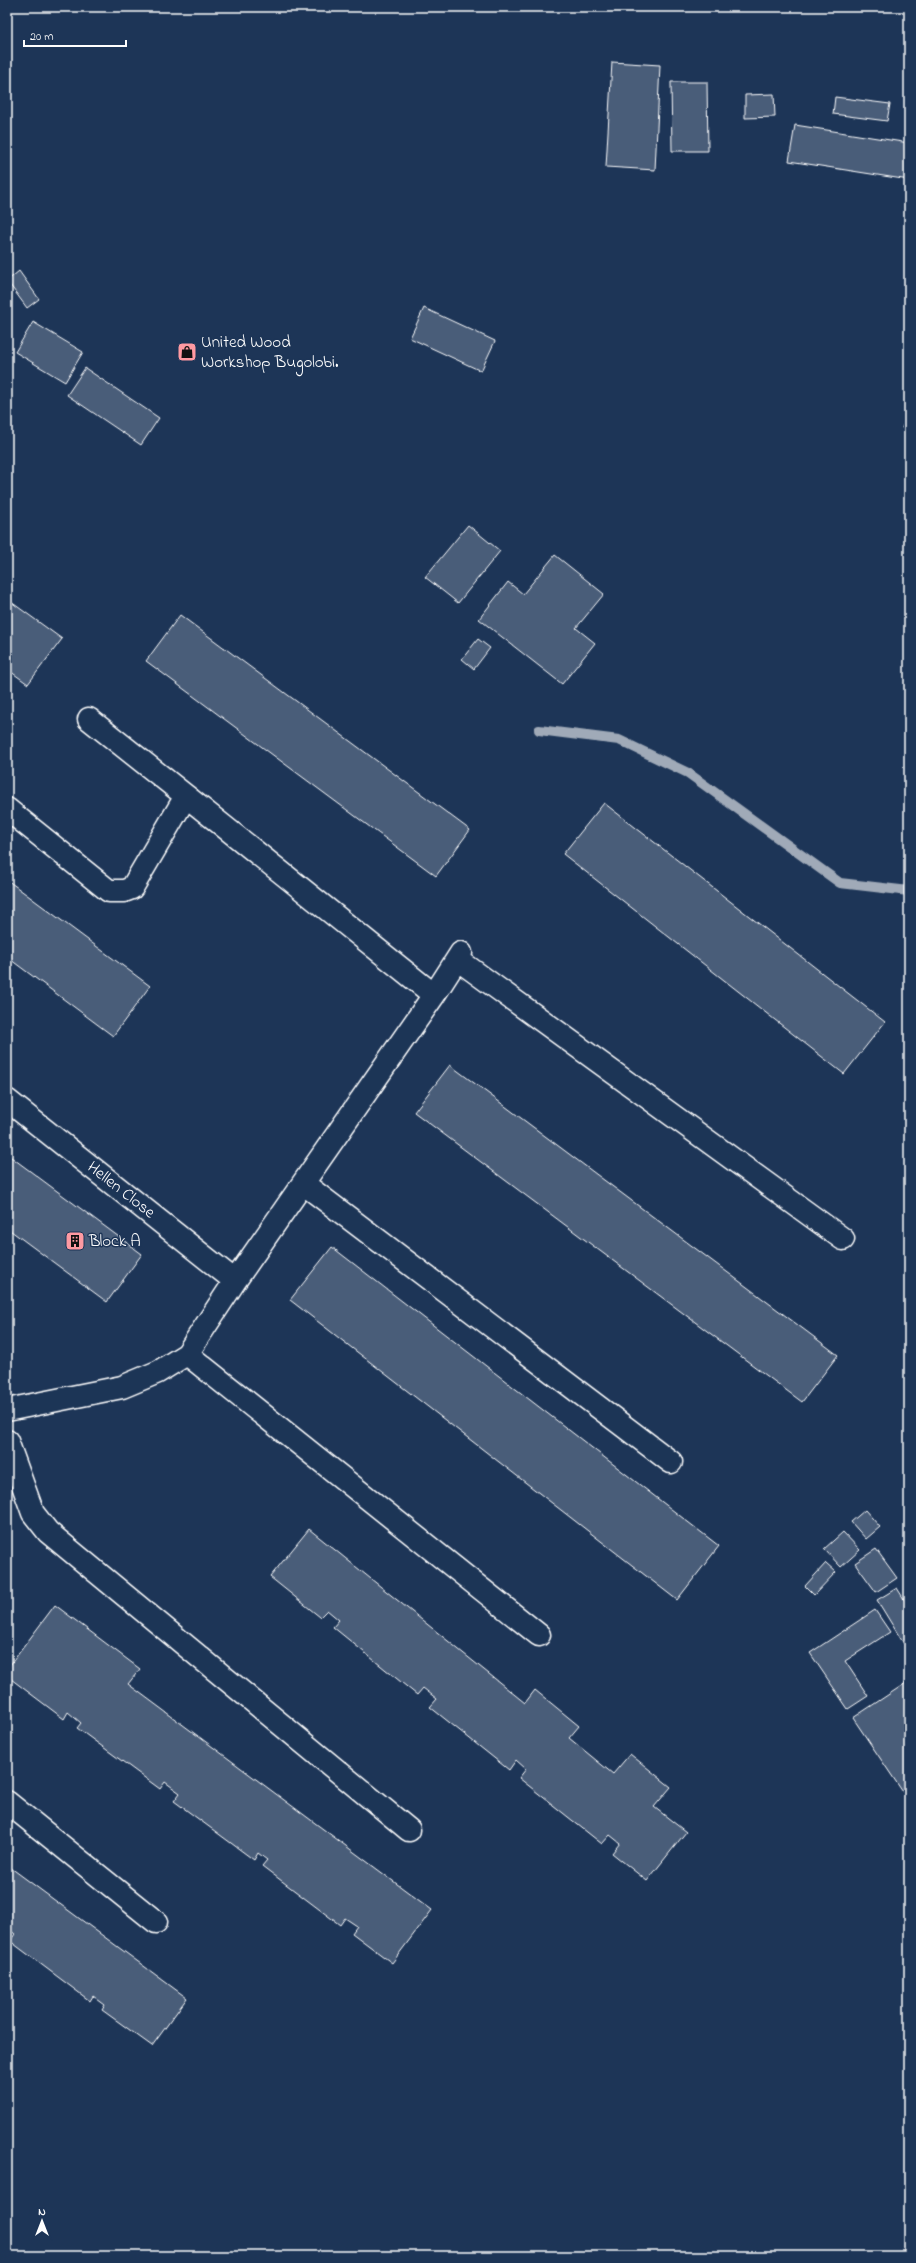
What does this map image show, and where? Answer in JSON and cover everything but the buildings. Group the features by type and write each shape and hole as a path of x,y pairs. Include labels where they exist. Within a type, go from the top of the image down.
{"street":[{"path":"89,719 434,995"},
{"path":"7,809 109,891 124,891 132,888 186,796"},
{"path":"7,1410 122,1387 158,1372 188,1354 235,1280 304,1184 434,995 459,956 844,1239"},
{"name":"Hellen Close","path":"7,1100 235,1280"},
{"path":"304,1184 671,1462"},
{"path":"188,1354 539,1635"},
{"path":"7,1441 33,1513 48,1532 409,1830"},
{"path":"7,1802 156,1922"}],"waterway":[{"path":"539,730 619,740 688,773 840,883 909,891"}],"place":[{"name":"United Wood Workshop Bugolobi.","path":"187,352"},
{"name":"Block A","path":"75,1241"}]}
